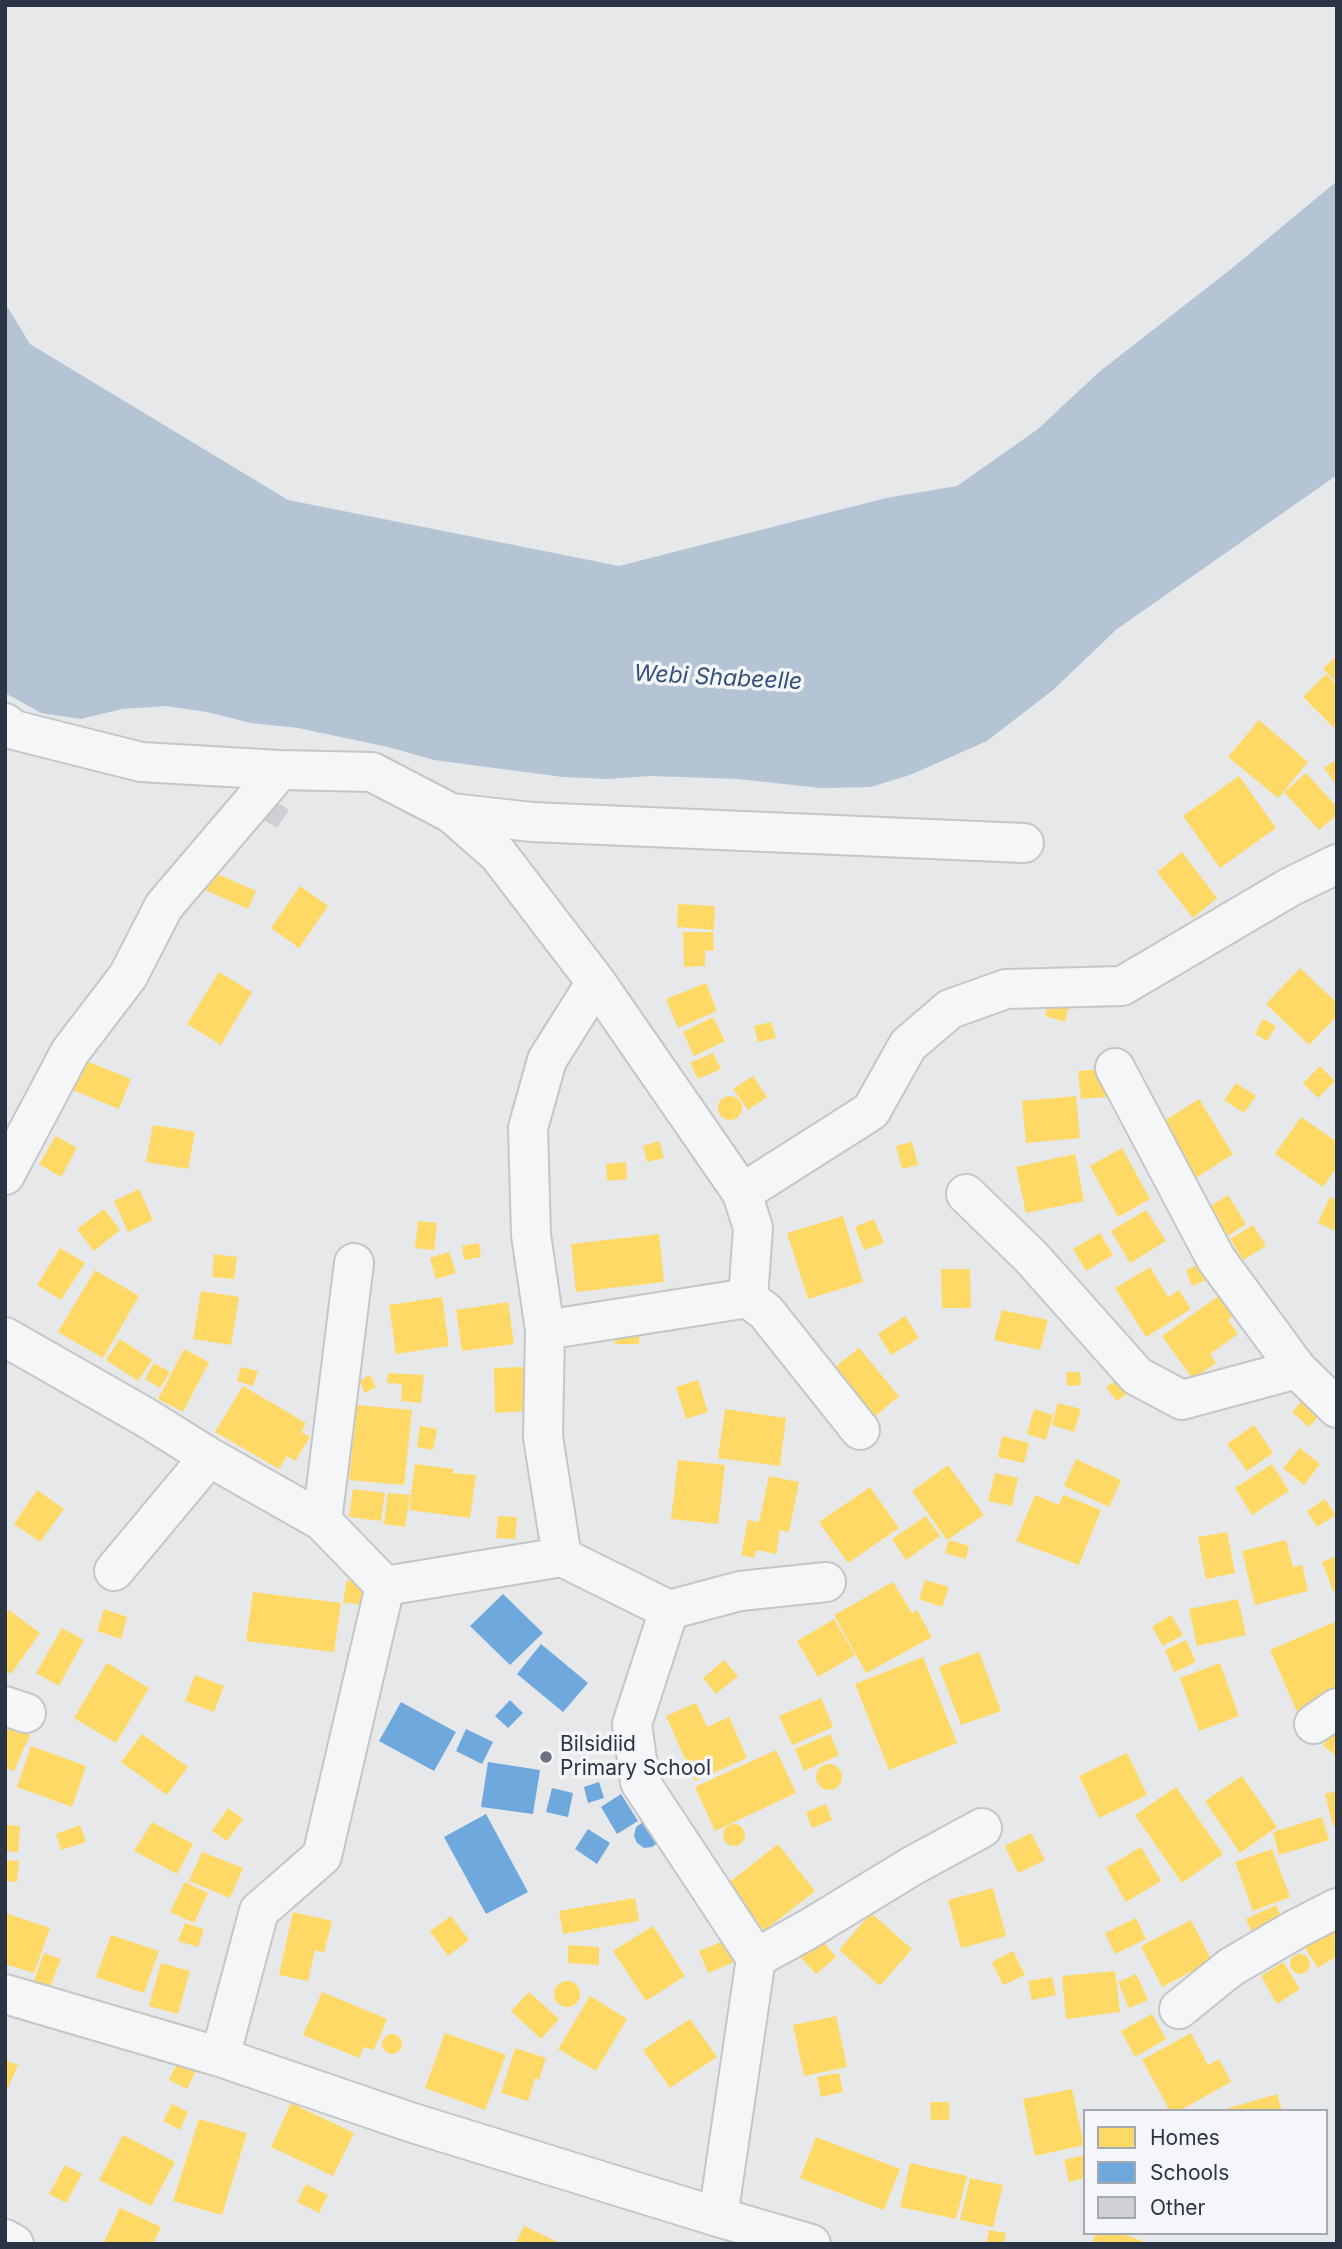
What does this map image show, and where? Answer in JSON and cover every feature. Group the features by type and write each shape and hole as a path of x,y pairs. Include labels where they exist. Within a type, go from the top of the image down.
{"street":[{"path":"5,723 14,730 141,762 372,772 451,813 498,854 596,982 742,1193 752,1228 748,1298"},
{"path":"5,1175 71,1052 128,976 164,905 280,770"},
{"path":"451,813 532,822 1024,843"},
{"path":"742,1193 871,1111 908,1045 950,1009 1006,989 1122,986 1290,887 1337,864"},
{"path":"562,1557 543,1437 545,1330 531,1235 528,1128 547,1060 596,982"},
{"path":"1115,1068 1216,1259 1297,1369 1337,1408"},
{"path":"966,1194 1031,1257 1137,1376 1182,1399 1297,1369"},
{"path":"321,1521 354,1263"},
{"path":"545,1330 748,1298 766,1312 860,1430"},
{"path":"5,1337 321,1521 385,1586"},
{"path":"114,1571 209,1457"},
{"path":"385,1586 562,1557 669,1610 740,1591 826,1581"},
{"path":"220,2057 259,1911 323,1856 385,1586"},
{"path":"669,1610 632,1724 640,1782 756,1958 718,2217"},
{"path":"756,1958 982,1828"},
{"path":"1179,2009 1231,1967 1337,1908"},
{"path":"5,1994 220,2057 413,2123 811,2244"},
{"path":"5,2239 14,2244"}],"water":[{"name":"Webi Shabeelle","path":"1337,181 1337,475 1117,629 1053,690 987,741 910,775 871,787 821,788 738,779 563,777 434,760 388,747 298,728 251,723 207,712 165,706 122,709 81,719 41,713 5,693 5,303 30,344 288,500 619,566 886,498 957,486 1038,429 1099,372 1231,269"}],"building: Homes":[{"path":"1337,655 1337,682 1323,669"},
{"path":"1326,674 1337,685 1337,725 1334,728 1303,697"},
{"path":"1259,720 1308,762 1278,798 1228,757"},
{"path":"1337,759 1337,786 1324,768"},
{"path":"1306,773 1337,807 1337,815 1319,830 1284,792"},
{"path":"1239,776 1276,828 1220,868 1183,816"},
{"path":"1182,852 1217,898 1193,918 1157,872"},
{"path":"213,872 256,891 248,909 205,890"},
{"path":"300,886 328,906 299,948 271,928"},
{"path":"678,904 715,906 714,930 677,927"},
{"path":"683,932 713,932 714,950 705,951 705,966 684,967"},
{"path":"1300,968 1337,1003 1337,1016 1309,1045 1266,1004"},
{"path":"219,972 252,992 221,1045 187,1024"},
{"path":"706,983 717,1011 678,1028 666,999"},
{"path":"1050,997 1070,1001 1065,1022 1045,1016"},
{"path":"713,1017 725,1041 694,1056 683,1032"},
{"path":"1263,1019 1276,1026 1267,1041 1255,1034"},
{"path":"771,1022 776,1038 758,1042 754,1026"},
{"path":"713,1053 721,1069 698,1079 690,1063"},
{"path":"86,1061 131,1079 119,1109 73,1090"},
{"path":"1320,1066 1335,1081 1318,1098 1303,1083"},
{"path":"1105,1069 1107,1097 1081,1099 1078,1071"},
{"path":"753,1076 767,1097 748,1110 733,1089"},
{"path":"1236,1083 1256,1096 1244,1113 1224,1100"},
{"path":"730,1096 739,1099 742,1108 739,1117 730,1120 721,1117 718,1108 721,1099"},
{"path":"1076,1096 1080,1138 1026,1143 1022,1101"},
{"path":"1199,1099 1233,1154 1196,1178 1161,1123"},
{"path":"1301,1117 1337,1142 1337,1167 1323,1187 1275,1154"},
{"path":"153,1125 195,1132 188,1169 146,1162"},
{"path":"56,1136 77,1148 61,1177 39,1164"},
{"path":"659,1141 664,1158 647,1162 643,1146"},
{"path":"912,1142 918,1165 902,1169 896,1146"},
{"path":"1122,1148 1150,1199 1118,1217 1090,1166"},
{"path":"1075,1154 1084,1201 1026,1213 1016,1167"},
{"path":"626,1162 627,1179 607,1181 606,1164"},
{"path":"139,1189 153,1220 128,1232 114,1201"},
{"path":"1228,1195 1246,1224 1228,1236 1209,1207"},
{"path":"1330,1197 1337,1200 1336,1231 1318,1223"},
{"path":"104,1209 120,1230 94,1251 77,1229"},
{"path":"1146,1210 1166,1241 1130,1263 1111,1231"},
{"path":"843,1216 863,1282 808,1299 787,1233"},
{"path":"874,1219 884,1243 864,1250 855,1227"},
{"path":"418,1221 437,1223 434,1250 415,1248"},
{"path":"1253,1225 1266,1246 1243,1260 1230,1239"},
{"path":"1100,1233 1113,1255 1086,1271 1073,1249"},
{"path":"659,1234 664,1282 576,1292 571,1244"},
{"path":"479,1243 481,1257 464,1260 462,1246"},
{"path":"60,1248 85,1263 61,1300 37,1285"},
{"path":"449,1252 456,1273 436,1279 430,1258"},
{"path":"214,1254 237,1257 234,1279 212,1277"},
{"path":"1205,1261 1212,1278 1192,1286 1186,1270"},
{"path":"1150,1267 1168,1297 1179,1290 1191,1309 1146,1337 1115,1288"},
{"path":"941,1269 970,1269 971,1308 942,1308"},
{"path":"95,1270 139,1296 103,1358 58,1332"},
{"path":"201,1291 239,1297 231,1345 193,1339"},
{"path":"1220,1295 1234,1315 1228,1320 1238,1334 1210,1354 1216,1363 1193,1379 1162,1336"},
{"path":"442,1297 449,1346 396,1354 389,1305"},
{"path":"508,1302 514,1344 462,1351 456,1310"},
{"path":"1002,1310 1048,1320 1040,1350 994,1340"},
{"path":"905,1316 919,1338 891,1355 878,1334"},
{"path":"615,1319 640,1320 639,1344 615,1344"},
{"path":"120,1339 152,1360 138,1381 106,1360"},
{"path":"859,1348 899,1396 871,1420 830,1371"},
{"path":"184,1349 209,1362 183,1412 158,1399"},
{"path":"154,1363 170,1372 160,1388 145,1379"},
{"path":"241,1367 258,1371 253,1386 237,1381"},
{"path":"524,1367 526,1411 495,1413 494,1368"},
{"path":"1066,1372 1080,1372 1081,1385 1067,1386"},
{"path":"388,1373 424,1375 421,1403 401,1401 402,1384 387,1383"},
{"path":"370,1375 376,1387 365,1393 359,1381"},
{"path":"1119,1378 1129,1392 1117,1401 1106,1388"},
{"path":"698,1380 708,1412 686,1419 676,1387"},
{"path":"243,1386 306,1423 301,1432 310,1437 295,1461 287,1456 279,1469 215,1432"},
{"path":"1306,1396 1323,1411 1309,1427 1292,1412"},
{"path":"1058,1403 1081,1409 1074,1432 1052,1425"},
{"path":"357,1405 412,1410 404,1485 349,1480"},
{"path":"725,1409 786,1418 780,1466 718,1458"},
{"path":"1034,1409 1053,1415 1046,1440 1027,1434"},
{"path":"1254,1425 1273,1453 1247,1471 1227,1444"},
{"path":"420,1426 437,1429 433,1450 417,1447"},
{"path":"1002,1436 1029,1443 1024,1463 998,1457"},
{"path":"1300,1448 1320,1464 1304,1485 1283,1468"},
{"path":"1076,1459 1121,1480 1109,1507 1064,1486"},
{"path":"678,1460 725,1465 718,1524 671,1519"},
{"path":"415,1464 454,1469 453,1473 476,1475 470,1518 409,1510"},
{"path":"1272,1464 1289,1491 1252,1515 1235,1488"},
{"path":"948,1465 984,1515 947,1540 912,1491"},
{"path":"995,1473 1018,1478 1012,1506 988,1501"},
{"path":"769,1476 799,1482 789,1532 780,1530 776,1554 756,1550 754,1558 741,1555 748,1520 759,1522"},
{"path":"870,1487 899,1528 848,1563 819,1522"},
{"path":"353,1489 385,1493 381,1521 349,1517"},
{"path":"37,1490 64,1509 40,1542 14,1524"},
{"path":"388,1493 410,1495 405,1527 384,1524"},
{"path":"1035,1495 1059,1505 1063,1495 1101,1510 1079,1565 1016,1541"},
{"path":"1325,1499 1336,1515 1317,1527 1307,1511"},
{"path":"498,1516 517,1517 515,1539 496,1538"},
{"path":"926,1516 940,1536 906,1560 892,1539"},
{"path":"1227,1532 1235,1573 1206,1579 1198,1537"},
{"path":"949,1540 969,1546 966,1559 945,1553"},
{"path":"1286,1540 1293,1567 1302,1565 1308,1591 1255,1605 1242,1551"},
{"path":"1337,1556 1337,1590 1333,1591 1322,1562"},
{"path":"347,1580 375,1585 371,1607 343,1602"},
{"path":"925,1580 949,1587 942,1607 919,1599"},
{"path":"893,1582 912,1613 917,1610 932,1637 866,1673 834,1615"},
{"path":"253,1592 341,1603 334,1652 246,1641"},
{"path":"1238,1599 1246,1635 1197,1646 1189,1609"},
{"path":"104,1609 127,1617 121,1639 97,1631"},
{"path":"9,1610 40,1633 11,1674 5,1670 5,1616"},
{"path":"1171,1615 1183,1635 1163,1646 1152,1627"},
{"path":"834,1619 855,1655 818,1677 797,1641"},
{"path":"1337,1621 1337,1694 1297,1712 1270,1650"},
{"path":"62,1628 84,1640 59,1686 36,1673"},
{"path":"1186,1640 1196,1662 1174,1672 1165,1650"},
{"path":"979,1652 1001,1711 961,1725 939,1667"},
{"path":"923,1657 957,1743 889,1770 855,1684"},
{"path":"724,1660 738,1676 716,1694 703,1678"},
{"path":"107,1663 149,1688 116,1743 74,1718"},
{"path":"1220,1663 1239,1716 1199,1731 1180,1678"},
{"path":"195,1675 224,1686 214,1712 185,1701"},
{"path":"821,1698 833,1727 792,1745 779,1716"},
{"path":"696,1703 707,1727 729,1717 747,1758 695,1781 666,1716"},
{"path":"5,1724 30,1735 14,1771 5,1768"},
{"path":"1335,1731 1337,1733 1337,1757 1323,1745"},
{"path":"142,1734 188,1767 167,1795 121,1762"},
{"path":"830,1734 839,1755 804,1771 795,1749"},
{"path":"31,1746 86,1766 72,1807 17,1787"},
{"path":"776,1750 796,1793 715,1831 695,1787"},
{"path":"1127,1753 1147,1795 1099,1818 1079,1776"},
{"path":"829,1764 838,1768 842,1777 838,1786 829,1790 820,1786 816,1777 820,1768"},
{"path":"1242,1776 1277,1827 1240,1853 1205,1801"},
{"path":"1176,1787 1223,1854 1182,1883 1135,1815"},
{"path":"1337,1791 1337,1825 1333,1826 1325,1794"},
{"path":"826,1804 832,1820 812,1828 806,1812"},
{"path":"228,1808 243,1819 227,1841 212,1831"},
{"path":"1322,1817 1329,1840 1279,1855 1273,1832"},
{"path":"152,1822 193,1844 177,1874 134,1851"},
{"path":"734,1824 744,1831 745,1835 738,1845 734,1846 724,1839 723,1835 730,1825"},
{"path":"5,1825 20,1826 18,1852 5,1851"},
{"path":"80,1825 86,1842 61,1850 56,1834"},
{"path":"1031,1833 1045,1860 1018,1873 1005,1846"},
{"path":"778,1844 815,1891 764,1931 727,1884"},
{"path":"1141,1847 1161,1881 1126,1902 1106,1868"},
{"path":"1272,1849 1290,1897 1253,1911 1235,1862"},
{"path":"202,1852 243,1868 230,1898 189,1881"},
{"path":"5,1860 19,1861 17,1882 5,1881"},
{"path":"185,1882 208,1893 194,1923 170,1912"},
{"path":"993,1888 1006,1936 961,1948 948,1900"},
{"path":"635,1898 639,1921 563,1934 559,1911"},
{"path":"1276,1905 1286,1929 1256,1942 1246,1919"},
{"path":"293,1912 332,1921 324,1953 315,1950 308,1981 279,1975"},
{"path":"5,1913 50,1928 34,1973 5,1964"},
{"path":"871,1913 912,1949 880,1986 839,1950"},
{"path":"451,1916 469,1940 448,1956 430,1931"},
{"path":"1136,1918 1146,1939 1115,1954 1105,1933"},
{"path":"1191,1920 1212,1961 1162,1987 1141,1946"},
{"path":"185,1923 204,1929 198,1947 178,1941"},
{"path":"653,1926 685,1976 646,2001 613,1951"},
{"path":"1337,1930 1337,1956 1318,1968 1303,1945"},
{"path":"111,1935 159,1951 144,1993 96,1977"},
{"path":"733,1937 741,1959 708,1973 699,1951"},
{"path":"822,1940 836,1957 816,1974 801,1958"},
{"path":"568,1945 599,1947 599,1965 568,1963"},
{"path":"1013,1951 1025,1975 1003,1985 992,1962"},
{"path":"44,1953 61,1959 49,1989 33,1983"},
{"path":"1300,1954 1307,1957 1310,1964 1307,1971 1300,1974 1293,1971 1290,1964 1293,1957"},
{"path":"1283,1962 1300,1989 1277,2004 1261,1976"},
{"path":"161,1963 190,1971 178,2014 149,2006"},
{"path":"1115,1971 1120,2012 1066,2019 1062,1976"},
{"path":"1136,1974 1148,2000 1129,2008 1118,1982"},
{"path":"1052,1977 1056,1995 1032,2000 1028,1981"},
{"path":"567,1981 576,1985 580,1994 576,2003 567,2007 558,2003 554,1994 558,1985"},
{"path":"322,1992 387,2019 374,2050 364,2047 359,2058 303,2035"},
{"path":"529,1992 559,2019 541,2039 511,2011"},
{"path":"590,1996 627,2019 596,2071 558,2049"},
{"path":"1152,2014 1166,2039 1135,2057 1121,2031"},
{"path":"836,2016 847,2067 804,2076 793,2025"},
{"path":"690,2019 717,2057 670,2088 643,2050"},
{"path":"445,2033 506,2055 485,2110 425,2088"},
{"path":"1191,2033 1208,2065 1219,2059 1231,2082 1183,2109 1169,2109 1142,2060"},
{"path":"388,2034 396,2034 402,2044 396,2054 388,2054 382,2048 382,2040"},
{"path":"515,2048 546,2058 539,2080 535,2078 528,2101 501,2093"},
{"path":"5,2060 18,2065 5,2095"},
{"path":"178,2062 196,2070 187,2089 169,2080"},
{"path":"839,2073 843,2092 821,2097 817,2077"},
{"path":"1072,2089 1083,2145 1035,2156 1023,2099"},
{"path":"1277,2094 1281,2109 1225,2109"},
{"path":"930,2102 949,2102 949,2120 931,2120"},
{"path":"291,2103 354,2133 333,2176 271,2147"},
{"path":"172,2104 188,2112 180,2130 163,2121"},
{"path":"199,2119 247,2133 222,2215 173,2201"},
{"path":"123,2135 175,2162 151,2206 99,2180"},
{"path":"816,2137 900,2169 884,2210 800,2178"},
{"path":"1083,2155 1083,2178 1069,2182 1064,2160"},
{"path":"910,2163 967,2176 956,2219 900,2207"},
{"path":"65,2165 82,2174 66,2203 49,2194"},
{"path":"970,2178 1003,2185 993,2227 960,2220"},
{"path":"306,2184 328,2195 319,2213 297,2202"},
{"path":"120,2208 161,2227 153,2244 103,2244"},
{"path":"524,2226 562,2244 515,2244"},
{"path":"989,2230 1006,2233 1004,2244 986,2244"},
{"path":"1095,2235 1126,2235 1150,2244 1092,2244"}],"building: Schools":[{"path":"503,1594 543,1633 510,1665 470,1626"},
{"path":"541,1644 588,1683 563,1712 517,1674"},
{"path":"510,1700 523,1713 508,1728 495,1716"},
{"path":"401,1702 456,1732 434,1771 379,1741"},
{"path":"466,1729 493,1742 482,1764 456,1751"},
{"path":"488,1762 540,1770 533,1814 481,1807"},
{"path":"599,1782 604,1798 588,1803 584,1787"},
{"path":"552,1788 573,1793 568,1817 546,1812"},
{"path":"621,1794 638,1821 617,1834 601,1807"},
{"path":"486,1814 528,1892 486,1914 444,1837"},
{"path":"652,1821 659,1842 644,1848 637,1843 634,1836 636,1827 643,1822"},
{"path":"588,1829 610,1843 597,1864 575,1849"}],"building: Other":[{"path":"274,800 289,810 277,828 262,819"}],"place":[{"name":"Bilsidiid Primary School","path":"546,1757"}]}
